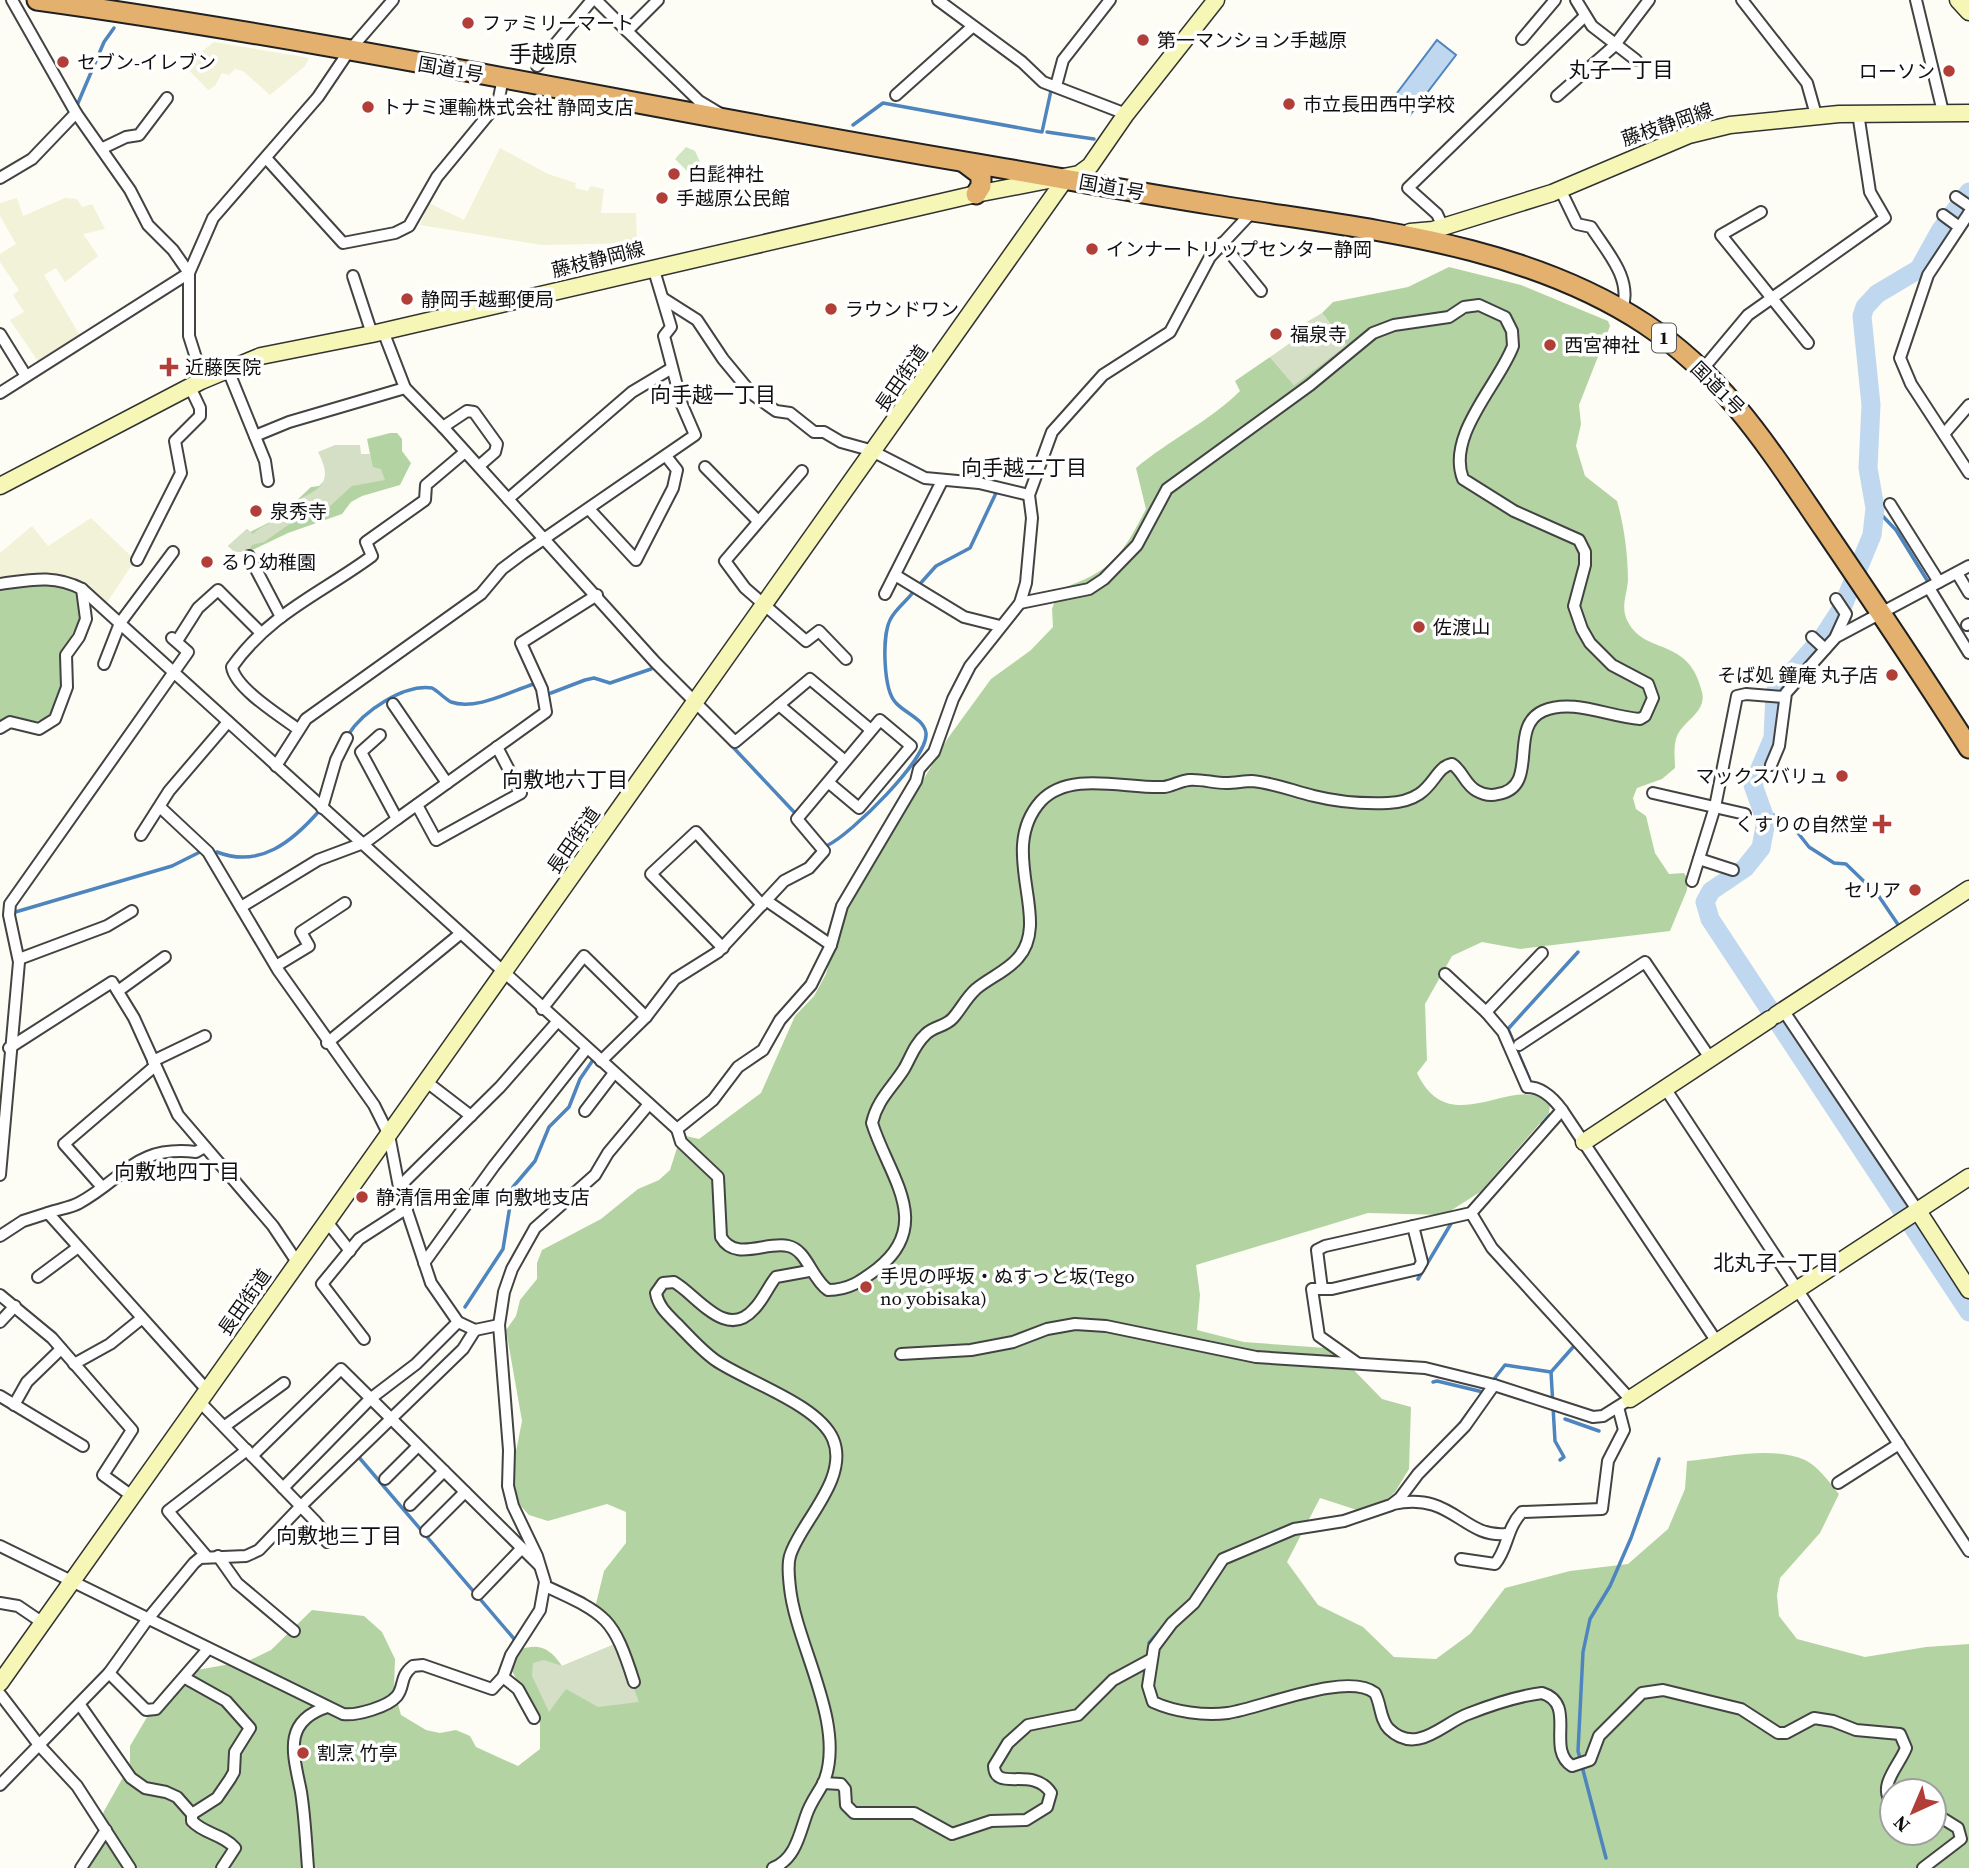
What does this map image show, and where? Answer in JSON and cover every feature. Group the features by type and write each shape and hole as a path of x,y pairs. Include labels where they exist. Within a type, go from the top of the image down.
{"highway":[{"name":"国道1号","path":"37,0 349,51 964,162 1390,234 1474,250 1554,278 1622,310 1648,326 1702,370 1744,414 1770,447 1966,738"},
{"path":"964,162 981,176 981,186 976,194"}],"main road":[{"path":"1958,0 1969,12"},
{"name":"長田街道","path":"0,1683 505,975 1066,178 1090,166 1126,114 1214,1"},
{"name":"藤枝静岡線","path":"1390,234 1443,227 1560,190 1689,135 1730,125 1816,115 1969,113"},
{"name":"藤枝静岡線","path":"0,486 197,383 261,356 378,332 976,194 1066,178"},
{"path":"1474,250 1461,242 1460,234 1471,219 1480,214"},
{"path":"1584,1142 1969,889"},
{"path":"1624,1403 1969,1177"},
{"path":"1911,1216 1969,1290"}],"street":[{"path":"12,0 76,113 103,148 130,190 148,225 173,250 189,273"},
{"path":"137,561 181,473 175,442 200,416 189,336 189,273 220,207 318,97 349,51 393,0"},
{"path":"537,66 594,0 699,101 727,118"},
{"path":"627,31 658,0"},
{"path":"938,0 1022,62 1043,82 1126,114"},
{"path":"1056,86 1063,60 1110,0"},
{"path":"1522,39 1555,0"},
{"path":"1576,0 1584,17 1615,46 1636,61"},
{"path":"1557,96 1615,46 1648,0"},
{"path":"1742,0 1807,83 1816,115"},
{"path":"1916,0 1943,112"},
{"path":"1443,227 1437,214 1408,188 1584,17"},
{"path":"896,95 972,27"},
{"path":"266,158 343,243 395,233 409,226 437,177 498,103 503,78"},
{"path":"103,148 126,136 139,135 167,98"},
{"path":"0,178 32,159 76,113"},
{"path":"1702,370 1748,315 1885,218 1870,192 1858,113"},
{"path":"1560,190 1577,224 1591,227 1623,279 1625,299 1622,310"},
{"path":"1956,197 1969,206"},
{"path":"828,782 859,808 911,764 934,752 960,683 1000,626 1020,603 1026,583 1031,518 1029,495 1052,432 1103,375 1170,332 1199,274 1222,243 1253,211"},
{"path":"1761,212 1721,236 1808,343"},
{"path":"1969,213 1928,275 1900,358 1911,384 1969,472"},
{"path":"1943,215 1958,226"},
{"path":"1222,243 1261,291"},
{"path":"276,766 306,719 481,594 502,569 695,435 682,405 664,336 671,327 653,267"},
{"path":"0,393 189,273"},
{"path":"353,276 405,388 597,595 655,662 698,702 735,742 810,679 871,730"},
{"path":"664,299 697,320 740,383 765,405 790,414 814,432 824,432 841,442 874,452 914,474 942,481 979,483 1029,495"},
{"path":"0,584 51,578 65,580 82,589 677,1129 681,1142 718,1177 721,1237 724,1244 734,1250 787,1246 802,1256 809,1271 828,1290 845,1288 867,1276 899,1247 905,1222 904,1201 876,1136 872,1123 874,1112 906,1066 910,1052 926,1034 951,1020 967,997 1016,961 1026,948 1030,916 1022,867 1024,840 1032,814 1054,791 1072,786 1128,783 1166,787 1189,780 1229,783 1250,781 1275,784 1330,800 1391,803 1418,797 1432,784 1442,768 1452,764 1475,790 1490,795 1501,794 1509,791 1519,779 1524,737 1532,718 1540,713 1565,707 1640,719 1645,716 1653,698 1648,684 1612,665 1590,643 1582,629 1574,606 1585,565 1585,552 1579,540 1514,511 1464,479 1461,463 1465,437 1513,346 1513,331 1505,317 1479,305 1464,307 1449,317 1394,326 1361,340 1310,386 1167,489 1137,545 1104,579 1089,589 1073,594 1020,603"},
{"path":"0,334 26,376"},
{"path":"508,499 632,392 672,368"},
{"path":"228,370 265,461 268,481"},
{"path":"255,436 289,422 405,388"},
{"path":"1944,434 1969,405"},
{"path":"443,427 467,411 474,412 497,444 495,452 479,466"},
{"path":"298,729 244,688 233,674 232,667 261,633 299,601 372,555 366,542 425,500 426,485 465,452"},
{"path":"589,509 636,560 673,488 677,470 666,456"},
{"path":"705,467 758,521"},
{"path":"802,471 725,561 745,588 806,641 819,631 846,659"},
{"path":"885,594 942,481"},
{"path":"1890,505 1969,653"},
{"path":"104,664 120,623 173,552"},
{"path":"249,556 281,617"},
{"path":"1836,637 1969,566"},
{"path":"1956,573 1969,593"},
{"path":"895,575 964,617 1000,626"},
{"path":"0,728 10,722 38,729 55,719 67,687 66,655 84,628 82,589"},
{"path":"0,1175 9,1048 19,958 5,924 10,904 188,652 175,640 198,608 218,590 261,633"},
{"path":"241,907 318,860 360,843 546,712 542,689 521,643 597,595"},
{"path":"1771,765 1779,747 1784,697 1836,637 1846,614 1836,599"},
{"path":"1812,637 1825,649"},
{"path":"1692,881 1715,807 1737,696 1784,697"},
{"path":"393,704 447,783"},
{"path":"779,705 845,761"},
{"path":"601,1061 646,1017 675,979 705,963 723,948 784,881 809,868 824,851 797,819 880,720 911,747 911,764 916,781 842,906 831,945 811,985 780,1020 762,1050 738,1067 713,1100 677,1129"},
{"path":"142,835 169,791 228,722"},
{"path":"322,808 337,760 355,744 380,735"},
{"path":"355,744 397,819"},
{"path":"417,805 436,840 522,793 497,747"},
{"path":"1653,793 1745,814"},
{"path":"161,808 208,852 275,966 327,1043 374,1105 389,1135 399,1186 431,1283 458,1322 475,1330 499,1325"},
{"path":"723,948 651,874 696,832 764,903 831,945"},
{"path":"1699,859 1733,870"},
{"path":"275,966 309,946 301,932 345,903"},
{"path":"19,958 107,926 132,911"},
{"path":"327,1043 460,934"},
{"path":"1486,1012 1542,953"},
{"path":"542,1009 584,956 646,1017"},
{"path":"118,991 165,957"},
{"path":"1519,1045 1645,962 1710,1058"},
{"path":"1446,974 1503,1032 1527,1087 1534,1087 1554,1100 1562,1110 1717,1342"},
{"path":"9,1048 112,982 178,1115 203,1148 274,1226 298,1262"},
{"path":"1777,1014 1911,1216"},
{"path":"399,1186 471,1116 557,1022"},
{"path":"102,1187 64,1144 154,1064 205,1036"},
{"path":"424,1263 494,1166 587,1048"},
{"path":"585,1111 614,1073"},
{"path":"428,1083 471,1116"},
{"path":"1665,1088 1969,1551"},
{"path":"0,1546 70,1583 327,1707 352,1715 389,1702 397,1696 402,1678 413,1666 423,1665 492,1689 503,1677 511,1655 540,1610 545,1586 542,1568 513,1506 508,1486 509,1450 499,1325 512,1269 535,1228 595,1175 614,1145 649,1104"},
{"path":"1321,1289 1315,1254 1321,1247 1471,1213 1562,1110"},
{"path":"0,1236 23,1221 73,1206 130,1166 157,1152 180,1149 196,1152 203,1148"},
{"path":"364,1339 322,1284 365,1234 407,1208"},
{"path":"48,1213 141,1319 225,1426 324,1532 327,1542"},
{"path":"1461,1559 1495,1564 1500,1558 1506,1534 1522,1513 1602,1509 1608,1461 1624,1430 1624,1403 1492,1248 1471,1213"},
{"path":"328,1223 350,1251"},
{"path":"1357,1363 1320,1336 1312,1289 1332,1289 1418,1269 1422,1262 1413,1226"},
{"path":"38,1277 77,1248"},
{"path":"773,1868 789,1857 796,1847 811,1801 823,1783 829,1745 822,1692 793,1609 788,1567 796,1543 829,1486 835,1449 833,1439 817,1420 764,1385 715,1360 660,1306 656,1293 663,1283 674,1282 713,1315 723,1320 736,1319 756,1308 776,1277 809,1271"},
{"path":"0,1295 61,1349 132,1430 103,1475 132,1496"},
{"path":"0,1322 15,1306"},
{"path":"74,1364 110,1344 141,1319"},
{"path":"283,1488 370,1399 416,1364 458,1322"},
{"path":"901,1354 971,1350 1075,1324 1140,1331 1256,1357 1425,1368 1494,1385 1593,1417 1603,1416 1624,1403"},
{"path":"0,1785 109,1673 147,1619 188,1569 200,1558 246,1556 260,1550 301,1506 463,1349 475,1330"},
{"path":"14,1405 27,1382 61,1349"},
{"path":"294,1631 237,1583 168,1511 250,1453 341,1369 542,1568"},
{"path":"225,1426 284,1383"},
{"path":"1391,1505 1465,1426 1494,1385"},
{"path":"0,1396 83,1446"},
{"path":"1838,1483 1899,1444"},
{"path":"385,1479 418,1446"},
{"path":"410,1506 444,1471"},
{"path":"426,1531 465,1492"},
{"path":"1506,1534 1485,1531 1429,1501 1416,1500 1391,1505 1345,1521 1294,1529 1223,1559 1194,1603 1159,1638 1150,1660 1149,1697 1163,1706 1200,1713 1226,1713 1312,1692 1363,1687 1375,1693 1389,1729 1412,1738 1434,1735 1467,1714 1542,1693 1555,1700 1559,1706 1561,1749 1563,1757 1572,1766 1590,1760 1599,1736 1642,1693 1676,1692 1741,1709 1778,1733 1786,1733 1814,1718 1825,1718 1856,1730 1900,1734 1905,1739 1903,1755 1891,1777"},
{"path":"478,1594 522,1548"},
{"path":"545,1586 587,1606 611,1626 620,1640 634,1682"},
{"path":"0,1603 18,1606 43,1623"},
{"path":"109,1673 146,1710 156,1709 208,1649"},
{"path":"823,1783 841,1784 845,1789 846,1805 854,1813 914,1813 952,1834 990,1821 1026,1819 1047,1807 1051,1793 1040,1781 1029,1778 1002,1780 998,1777 994,1766 1008,1743 1036,1722 1078,1715 1113,1680 1150,1660"},
{"path":"503,1677 518,1689 534,1718"},
{"path":"185,1678 226,1701 250,1728 235,1752 234,1772 230,1779 217,1798 192,1814"},
{"path":"0,1694 39,1745 76,1786 130,1868"},
{"path":"80,1705 131,1778 145,1788 177,1797 192,1814 192,1821 197,1827 235,1847 222,1868"},
{"path":"309,1868 301,1792 294,1769 294,1741 306,1716 327,1707"},
{"path":"1923,1868 1961,1839 1958,1828 1948,1822"},
{"path":"81,1868 106,1830"}],"green space":[{"path":"214,42 309,58 305,66 270,95 243,71 235,69 229,75 222,73 215,86 208,90 184,65"},
{"path":"686,147 695,151 704,171 692,176 675,159"},
{"path":"500,148 548,174 576,183 575,188 588,191 590,186 604,189 601,213 636,213 637,243 542,245 420,225 429,203 464,220"},
{"path":"17,198 23,216 65,198 77,199 82,207 92,204 105,229 83,234 98,256 65,282 56,268 44,275 82,339 40,364 10,320 24,312 13,295 19,290 0,262 0,254 16,244 0,216 0,203"},
{"path":"1449,267 1521,285 1608,321 1610,326 1579,405 1581,424 1576,446 1585,476 1617,501 1626,550 1628,580 1624,607 1628,622 1645,639 1678,654 1687,662 1696,674 1703,699 1698,710 1677,736 1675,768 1662,779 1637,788 1633,798 1636,809 1646,816 1655,853 1669,874 1684,873 1688,879 1687,890 1670,931 1520,949 1482,942 1452,956 1425,1004 1427,1060 1417,1073 1431,1094 1447,1103 1465,1105 1520,1095 1536,1096 1550,1105 1549,1113 1480,1192 1444,1215 1368,1213 1196,1265 1200,1295 1197,1330 1244,1342 1326,1348 1345,1361 1382,1399 1411,1407 1409,1469 1395,1492 1384,1502 1357,1510 1320,1498 1287,1562 1318,1605 1363,1627 1394,1657 1436,1659 1470,1634 1505,1588 1570,1571 1628,1564 1668,1529 1685,1489 1687,1461 1762,1453 1777,1453 1805,1460 1824,1475 1839,1494 1820,1533 1780,1578 1777,1595 1779,1616 1797,1639 1865,1657 1926,1647 1969,1644 1969,1868 84,1868 104,1811 130,1765 130,1746 163,1690 185,1672 248,1661 271,1650 312,1610 364,1616 382,1632 395,1659 394,1690 401,1715 426,1730 440,1733 456,1730 470,1736 476,1747 518,1766 540,1749 540,1723 512,1671 518,1650 543,1648 553,1654 562,1666 616,1644 594,1612 604,1571 626,1543 626,1512 607,1504 548,1521 529,1515 517,1502 511,1477 522,1421 506,1330 516,1316 520,1300 537,1279 537,1263 542,1250 601,1219 638,1189 659,1180 670,1170 681,1135 699,1139 761,1093 795,1016 814,996 826,974 841,919 948,738 991,679 1031,650 1053,627 1052,609 1059,589 1103,569 1130,539 1146,509 1136,468 1228,402 1240,391 1235,381 1270,357 1294,385 1346,345 1322,313 1333,302 1408,287"},
{"path":"1322,313 1347,345 1294,385 1270,357 1293,341 1295,329"},
{"path":"397,433 402,439 402,451 411,463 400,485 362,496 351,502 342,514 288,533 248,552 235,552 228,546 247,529 250,532 278,518 311,487 319,486 325,480 327,470 371,459 367,439"},
{"path":"335,445 360,445 361,454 370,454 373,467 381,469 385,480 352,486 330,506 308,511 264,542 252,545 248,552 235,552 228,546 247,529 253,534 280,516 295,501 316,490 325,475 318,452"},
{"path":"91,518 135,560 106,604 66,576 51,574 0,581 0,553 32,526 48,546"},
{"path":"48,582 73,588 83,612 62,657 63,680 60,697 55,708 42,719 24,723 0,722 0,588"},
{"path":"617,1643 639,1702 598,1707 566,1689 549,1712 532,1676 533,1663 544,1660 562,1666"}],"water":[{"path":"1437,40 1456,55 1410,115 1391,101"}],"waterway":[{"path":"75,110 104,42 114,28"},
{"path":"853,125 883,103 1042,132 1052,86"},
{"path":"1047,132 1094,139"},
{"path":"1969,192 1940,231 1919,269 1877,294 1865,307 1862,316 1871,405 1868,468 1875,508 1872,535 1842,608 1823,637 1775,692 1773,738 1753,785 1766,821 1761,848 1745,868 1711,891 1705,902 1710,919 1969,1312"},
{"path":"919,585 936,566 970,548 996,493"},
{"path":"1875,508 1896,530 1930,585"},
{"path":"828,845 853,827 886,795 924,745 925,728 896,703 888,687 885,663 890,620 914,591"},
{"path":"551,693 585,680 594,678 610,683 651,669"},
{"path":"348,735 374,709 409,690 432,688 451,702 471,704 534,684"},
{"path":"730,744 794,812"},
{"path":"217,852 247,857 274,849 299,832 320,810"},
{"path":"1763,812 1787,819 1809,847 1834,863 1846,864 1878,895 1899,926"},
{"path":"12,913 172,866 200,852"},
{"path":"1529,1078 1508,1029 1578,952"},
{"path":"465,1307 503,1249 513,1187 535,1161 549,1127 569,1107 580,1079 593,1060"},
{"path":"1542,1124 1550,1115"},
{"path":"1418,1279 1452,1222"},
{"path":"1494,1379 1505,1365 1551,1372 1574,1346"},
{"path":"1551,1372 1555,1441 1564,1457 1560,1460"},
{"path":"1433,1382 1483,1392 1456,1429"},
{"path":"1565,1419 1599,1431"},
{"path":"357,1455 515,1640"},
{"path":"1606,1858 1578,1751 1583,1652 1590,1619 1610,1586 1631,1538 1659,1459"},
{"path":"1149,1643 1164,1626"}],"place":[{"name":"ファミリーマート","path":"468,23"},
{"name":"第一マンション手越原","path":"1143,40"},
{"name":"セブン-イレブン","path":"63,62"},
{"name":"ローソン","path":"1949,71"},
{"name":"市立長田西中学校","path":"1289,104"},
{"name":"トナミ運輸株式会社 静岡支店","path":"368,107"},
{"name":"白髭神社","path":"674,174"},
{"name":"手越原公民館","path":"662,198"},
{"name":"インナートリップセンター静岡","path":"1092,249"},
{"name":"静岡手越郵便局","path":"407,299"},
{"name":"ラウンドワン","path":"831,309"},
{"name":"福泉寺","path":"1276,334"},
{"name":"西宮神社","path":"1550,345"},
{"name":"近藤医院","path":"169,367"},
{"name":"泉秀寺","path":"256,511"},
{"name":"るり幼稚園","path":"207,562"},
{"name":"佐渡山","path":"1419,627"},
{"name":"そば処 鐘庵 丸子店","path":"1892,675"},
{"name":"マックスバリュ","path":"1842,776"},
{"name":"くすりの自然堂","path":"1882,824"},
{"name":"セリア","path":"1915,890"},
{"name":"静清信用金庫 向敷地支店","path":"362,1197"},
{"name":"手児の呼坂・ぬすっと坂(Tego no yobisaka)","path":"866,1287"},
{"name":"割烹 竹亭","path":"303,1753"}],"district":[{"name":"手越原","path":"543,54"},
{"name":"丸子一丁目","path":"1621,70"},
{"name":"向手越一丁目","path":"713,395"},
{"name":"向手越二丁目","path":"1024,468"},
{"name":"向敷地六丁目","path":"565,780"},
{"name":"向敷地四丁目","path":"177,1172"},
{"name":"北丸子一丁目","path":"1776,1263"},
{"name":"向敷地三丁目","path":"339,1536"}]}
